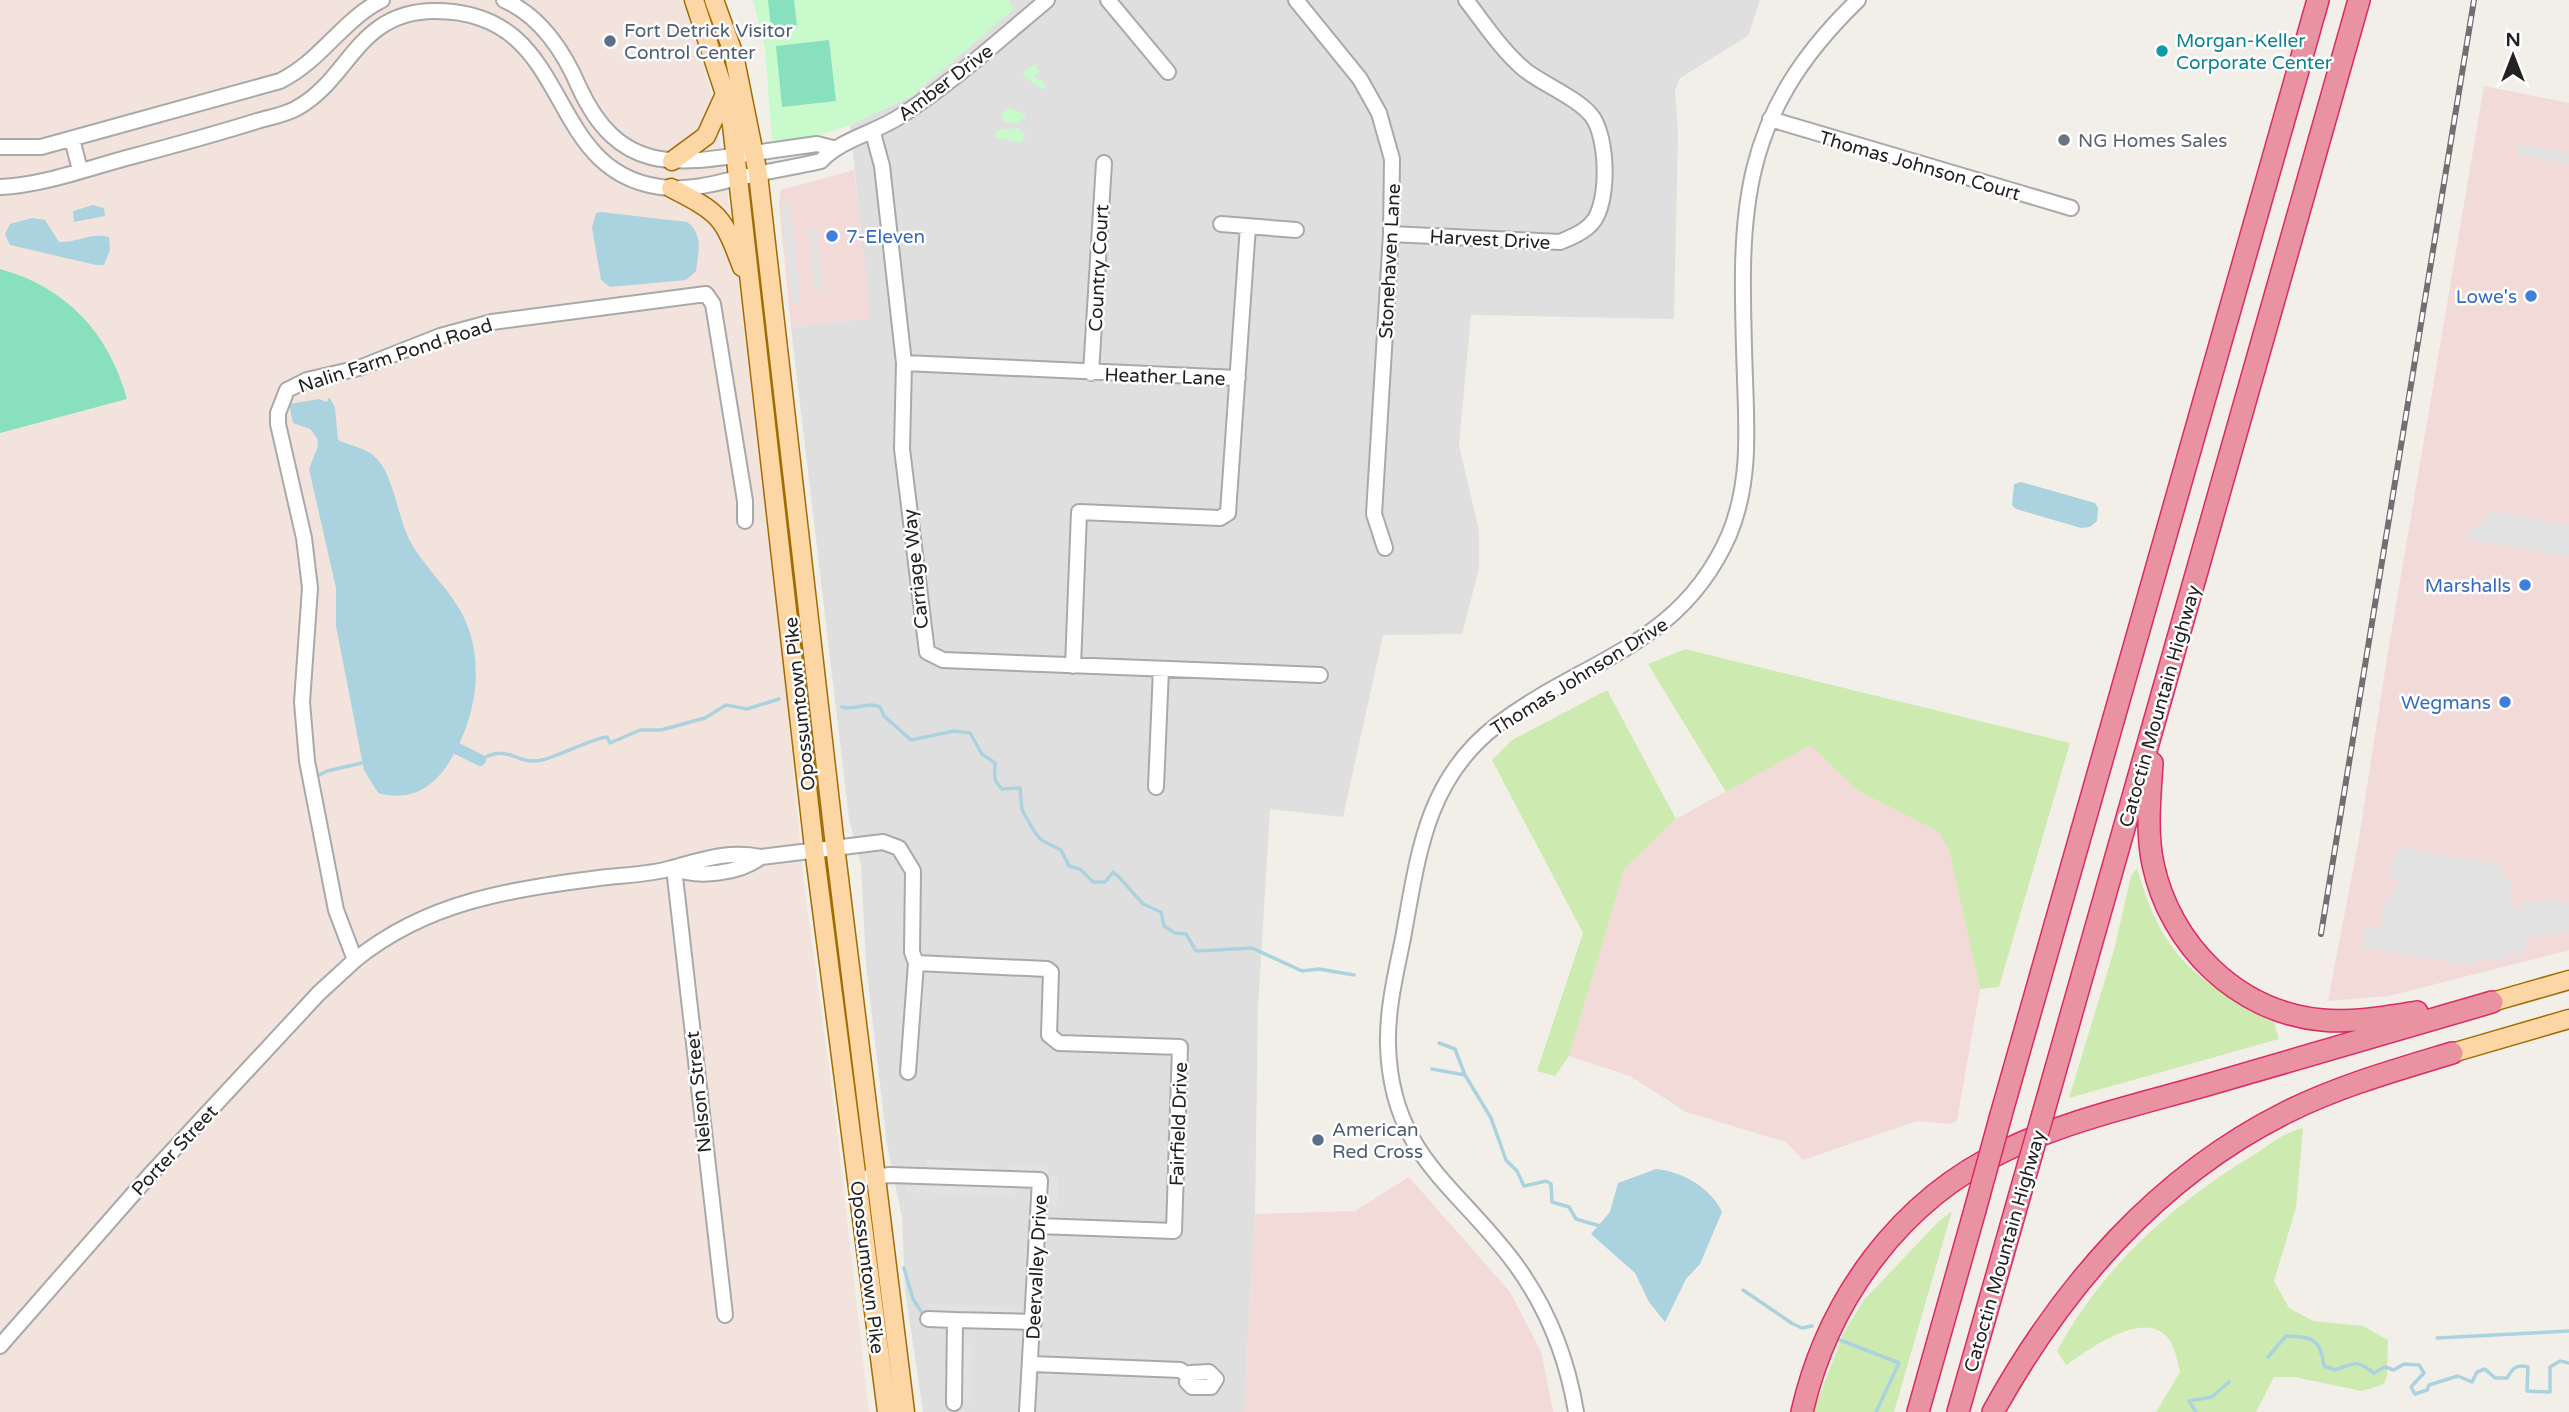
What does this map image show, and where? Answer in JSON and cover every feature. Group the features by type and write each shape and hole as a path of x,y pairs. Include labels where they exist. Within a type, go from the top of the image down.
{"highway":[{"name":"Catoctin Mountain Highway","path":"1918,1412 2318,0"},
{"name":"Catoctin Mountain Highway","path":"1958,1412 2360,0"},
{"path":"2154,727 2150,839 2159,886 2167,907 2190,946 2223,979 2260,1003 2321,1020 2391,1016 2492,1002"},
{"path":"1802,1412 1821,1349 1860,1275 1915,1212 1978,1164 2068,1126 2492,1002"},
{"path":"1993,1412 2024,1360 2073,1290 2116,1240 2169,1189 2228,1146 2286,1112 2355,1083 2452,1053"}],"main road":[{"name":"Opossumtown Pike","path":"694,0 725,94 736,157 814,848 887,1412"},
{"name":"Opossumtown Pike","path":"714,0 734,55 758,174 835,846 905,1412"},
{"path":"672,161 706,136 725,94"},
{"path":"671,188 705,205 723,221 752,295"},
{"path":"2492,1002 2569,980"},
{"path":"2452,1053 2569,1019"}],"street":[{"path":"0,147 41,147 280,80 312,61 359,12 382,0"},
{"name":"Amber Drive","path":"504,0 549,35 569,65 595,118 636,152 672,161 705,162 817,144 833,148"},
{"name":"Amber Drive","path":"0,187 16,186 80,170 231,130 294,110 325,86 353,50 371,34 406,15 447,11 490,20 519,39 571,124 594,153 622,174 643,183 671,188 718,185 738,178 821,161 833,148 873,133 939,90 1047,0"},
{"path":"1108,0 1168,72"},
{"name":"Stonehaven Lane","path":"1296,0 1360,79 1379,113 1392,159 1391,234 1374,514 1385,548"},
{"name":"Harvest Drive","path":"1391,234 1560,242 1593,222 1601,205 1605,154 1591,114 1524,69 1466,0"},
{"name":"Thomas Johnson Drive","path":"1576,1412 1559,1347 1528,1282 1504,1249 1432,1170 1404,1125 1391,1077 1389,1015 1422,836 1433,806 1472,748 1496,726 1627,649 1671,618 1707,575 1729,535 1745,474 1742,254 1747,199 1757,151 1783,91 1802,61 1858,0"},
{"path":"542,78 569,65"},
{"name":"Thomas Johnson Court","path":"1770,119 2071,208"},
{"name":"Carriage Way","path":"873,133 882,166 904,363 902,449 927,652 937,660 1320,674"},
{"path":"72,139 80,170"},
{"name":"Country Court","path":"1091,373 1104,163"},
{"path":"1221,224 1296,230"},
{"path":"1238,378 1248,226"},
{"name":"Nalin Farm Pond Road","path":"355,960 336,910 307,761 302,702 310,588 304,538 278,424 282,399 288,390 307,380 359,368 465,328 508,319 706,294 713,304 745,501 745,521"},
{"name":"Heather Lane","path":"904,363 1238,378 1230,508 1225,517 1079,513 1073,666"},
{"path":"1156,787 1161,669"},
{"path":"355,960 398,930 479,897 674,868 685,874 717,872 748,867 761,857 814,848 883,842 899,848 913,871 912,951 916,963 908,1072"},
{"name":"Nelson Street","path":"674,868 725,1315"},
{"name":"Porter Street","path":"0,1346 149,1176 319,993 355,960"},
{"name":"Fairfield Drive","path":"916,963 1047,969 1051,972 1049,1035 1059,1043 1180,1047 1174,1231 1038,1226"},
{"name":"Deervalley Drive","path":"857,1179 875,1176 1040,1180 1032,1364 1027,1412"},
{"path":"928,1319 1034,1322"},
{"path":"954,1404 955,1320"},
{"path":"1032,1364 1180,1370 1188,1375"}],"shaded area":[{"path":"0,0 682,0 698,41 715,110 729,205 776,585 804,884 835,1112 869,1412 0,1412"},
{"path":"1009,0 1760,0 1748,36 1680,78 1675,91 1678,133 1674,319 1471,315 1459,445 1479,531 1479,569 1462,634 1383,635 1343,817 1270,809 1258,1007 1255,1214 1244,1412 923,1412 905,1289 902,1217 887,1145 866,964 861,866 849,819 791,327 870,318 850,125 912,96 1013,9"},
{"path":"2484,86 2569,103 2569,950 2389,996 2328,1001 2359,838"},
{"path":"2518,144 2569,153 2569,164 2516,154"},
{"path":"854,170 871,318 791,327 779,204 781,190"},
{"path":"789,203 801,303 792,304 781,204"},
{"path":"816,227 823,289 815,290 808,228"},
{"path":"2488,511 2569,525 2569,557 2468,539 2470,529 2486,520"},
{"path":"1810,745 1858,791 1939,832 1948,845 1980,989 1957,1121 1949,1124 1917,1121 1803,1160 1786,1142 1686,1112 1630,1076 1569,1056 1625,868 1676,819"},
{"path":"2399,847 2501,865 2501,874 2512,884 2510,901 2516,908 2521,908 2522,901 2537,902 2560,898 2562,905 2569,902 2569,932 2526,938 2524,954 2514,952 2501,961 2477,957 2474,966 2362,947 2364,931 2381,926 2384,903 2397,886 2398,880 2389,878"},
{"path":"926,1160 991,1163 990,1173 926,1170"},
{"path":"1008,1164 1048,1165 1048,1174 1008,1173"},
{"path":"1048,1176 1058,1176 1057,1206 1047,1205"},
{"path":"1409,1177 1510,1292 1541,1351 1553,1412 1244,1412 1255,1214 1355,1211"},
{"path":"906,1181 1017,1187 1016,1197 905,1192"},
{"path":"929,1304 1021,1307 1021,1317 929,1314"},
{"path":"964,1343 973,1343 971,1403 962,1403"}],"green space":[{"path":"753,0 1009,0 1013,9 912,96 850,125 786,146 772,139 765,49"},
{"path":"768,0 794,0 797,25 771,28"},
{"path":"829,40 836,101 782,107 776,46"},
{"path":"1034,64 1040,71 1034,77 1044,82 1046,87 1041,89 1022,74"},
{"path":"1009,108 1025,114 1025,118 1016,124 1003,121 1001,114"},
{"path":"1018,128 1026,136 1020,143 994,137 997,130"},
{"path":"0,269 45,288 82,316 109,353 127,399 0,433"},
{"path":"1685,649 2070,743 1999,987 1980,989 1949,850 1939,832 1858,791 1810,745 1726,792 1648,664"},
{"path":"1607,690 1676,819 1625,868 1569,1056 1555,1076 1537,1071 1583,933 1492,760 1512,740"},
{"path":"2137,868 2146,897 2169,943 2201,977 2221,991 2272,1016 2279,1039 2069,1098 2114,950 2131,876"},
{"path":"2303,1128 2296,1208 2274,1281 2289,1308 2313,1321 2363,1326 2388,1340 2387,1375 2384,1384 2362,1391 2294,1377 2274,1377 2256,1412 2156,1412 2180,1372 2170,1340 2157,1330 2144,1327 2101,1342 2066,1365 2057,1351 2075,1321 2117,1266 2141,1241 2194,1195 2222,1175 2282,1136"},
{"path":"1952,1211 1894,1412 1813,1412 1844,1332 1864,1300 1938,1222"}],"water":[{"path":"93,205 104,208 105,216 74,222 73,211"},
{"path":"596,213 687,222 698,238 696,271 686,280 610,287 601,280 592,228"},
{"path":"32,218 45,220 59,242 96,236 109,237 110,250 104,265 10,245 5,234 10,224"},
{"path":"329,397 335,407 338,440 368,452 382,466 392,486 410,541 460,610 474,649 475,690 465,731 439,775 425,788 408,795 378,793 364,770 336,626 336,588 309,469 318,446 317,438 310,429 293,423 289,404 319,399 327,402"},
{"path":"2021,482 2095,503 2098,508 2097,521 2090,527 2081,528 2016,509 2012,505 2014,484"},
{"path":"1656,1169 1676,1173 1695,1182 1711,1195 1722,1212 1700,1264 1686,1279 1665,1322 1649,1302 1635,1273 1591,1234 1610,1212 1618,1183"}],"waterway":[{"path":"480,760 498,753 525,760 542,760 602,738 607,737 610,743 640,730 661,730 705,718 726,705 747,709 779,699"},
{"path":"842,707 880,707 884,716 911,740 954,731 970,733 982,754 995,763 995,780 999,786 1002,789 1020,788 1022,810 1041,840 1061,850 1069,866 1080,869 1093,882 1105,882 1113,872 1143,904 1161,912 1164,926 1175,933 1186,934 1196,951 1252,948 1302,971 1319,969 1354,975"},
{"path":"458,749 480,760"},
{"path":"317,776 362,763"},
{"path":"1439,1043 1455,1049 1465,1075 1491,1118 1506,1160 1517,1171 1524,1186 1546,1181 1551,1184 1552,1202 1569,1207 1576,1219 1600,1226"},
{"path":"1432,1069 1465,1075"},
{"path":"904,1268 913,1299 924,1316"},
{"path":"1743,1290 1793,1324 1802,1328 1812,1326"},
{"path":"2437,1338 2569,1331"},
{"path":"2268,1357 2286,1336 2296,1336 2314,1341 2318,1345 2324,1366 2335,1370 2355,1364 2374,1373 2385,1367 2394,1370 2404,1364 2419,1365 2424,1373 2411,1387 2415,1394 2427,1390 2429,1385 2458,1376 2472,1382 2477,1372 2485,1369 2495,1378 2507,1378 2513,1369 2520,1366 2528,1367 2527,1391 2550,1392 2550,1367 2560,1361 2569,1363"},
{"path":"1835,1338 1899,1363 1876,1412"},
{"path":"2196,1412 2189,1401 2212,1397 2229,1382"}],"railway":[{"path":"2321,934 2474,0"}],"place":[{"name":"Fort Detrick Visitor Control Center","path":"610,41"},
{"name":"Morgan-Keller Corporate Center","path":"2162,51"},
{"name":"NG Homes Sales","path":"2064,140"},
{"name":"7-Eleven","path":"832,236"},
{"name":"Lowe's","path":"2531,296"},
{"name":"Marshalls","path":"2525,585"},
{"name":"Wegmans","path":"2505,702"},
{"name":"American Red Cross","path":"1318,1140"}]}
